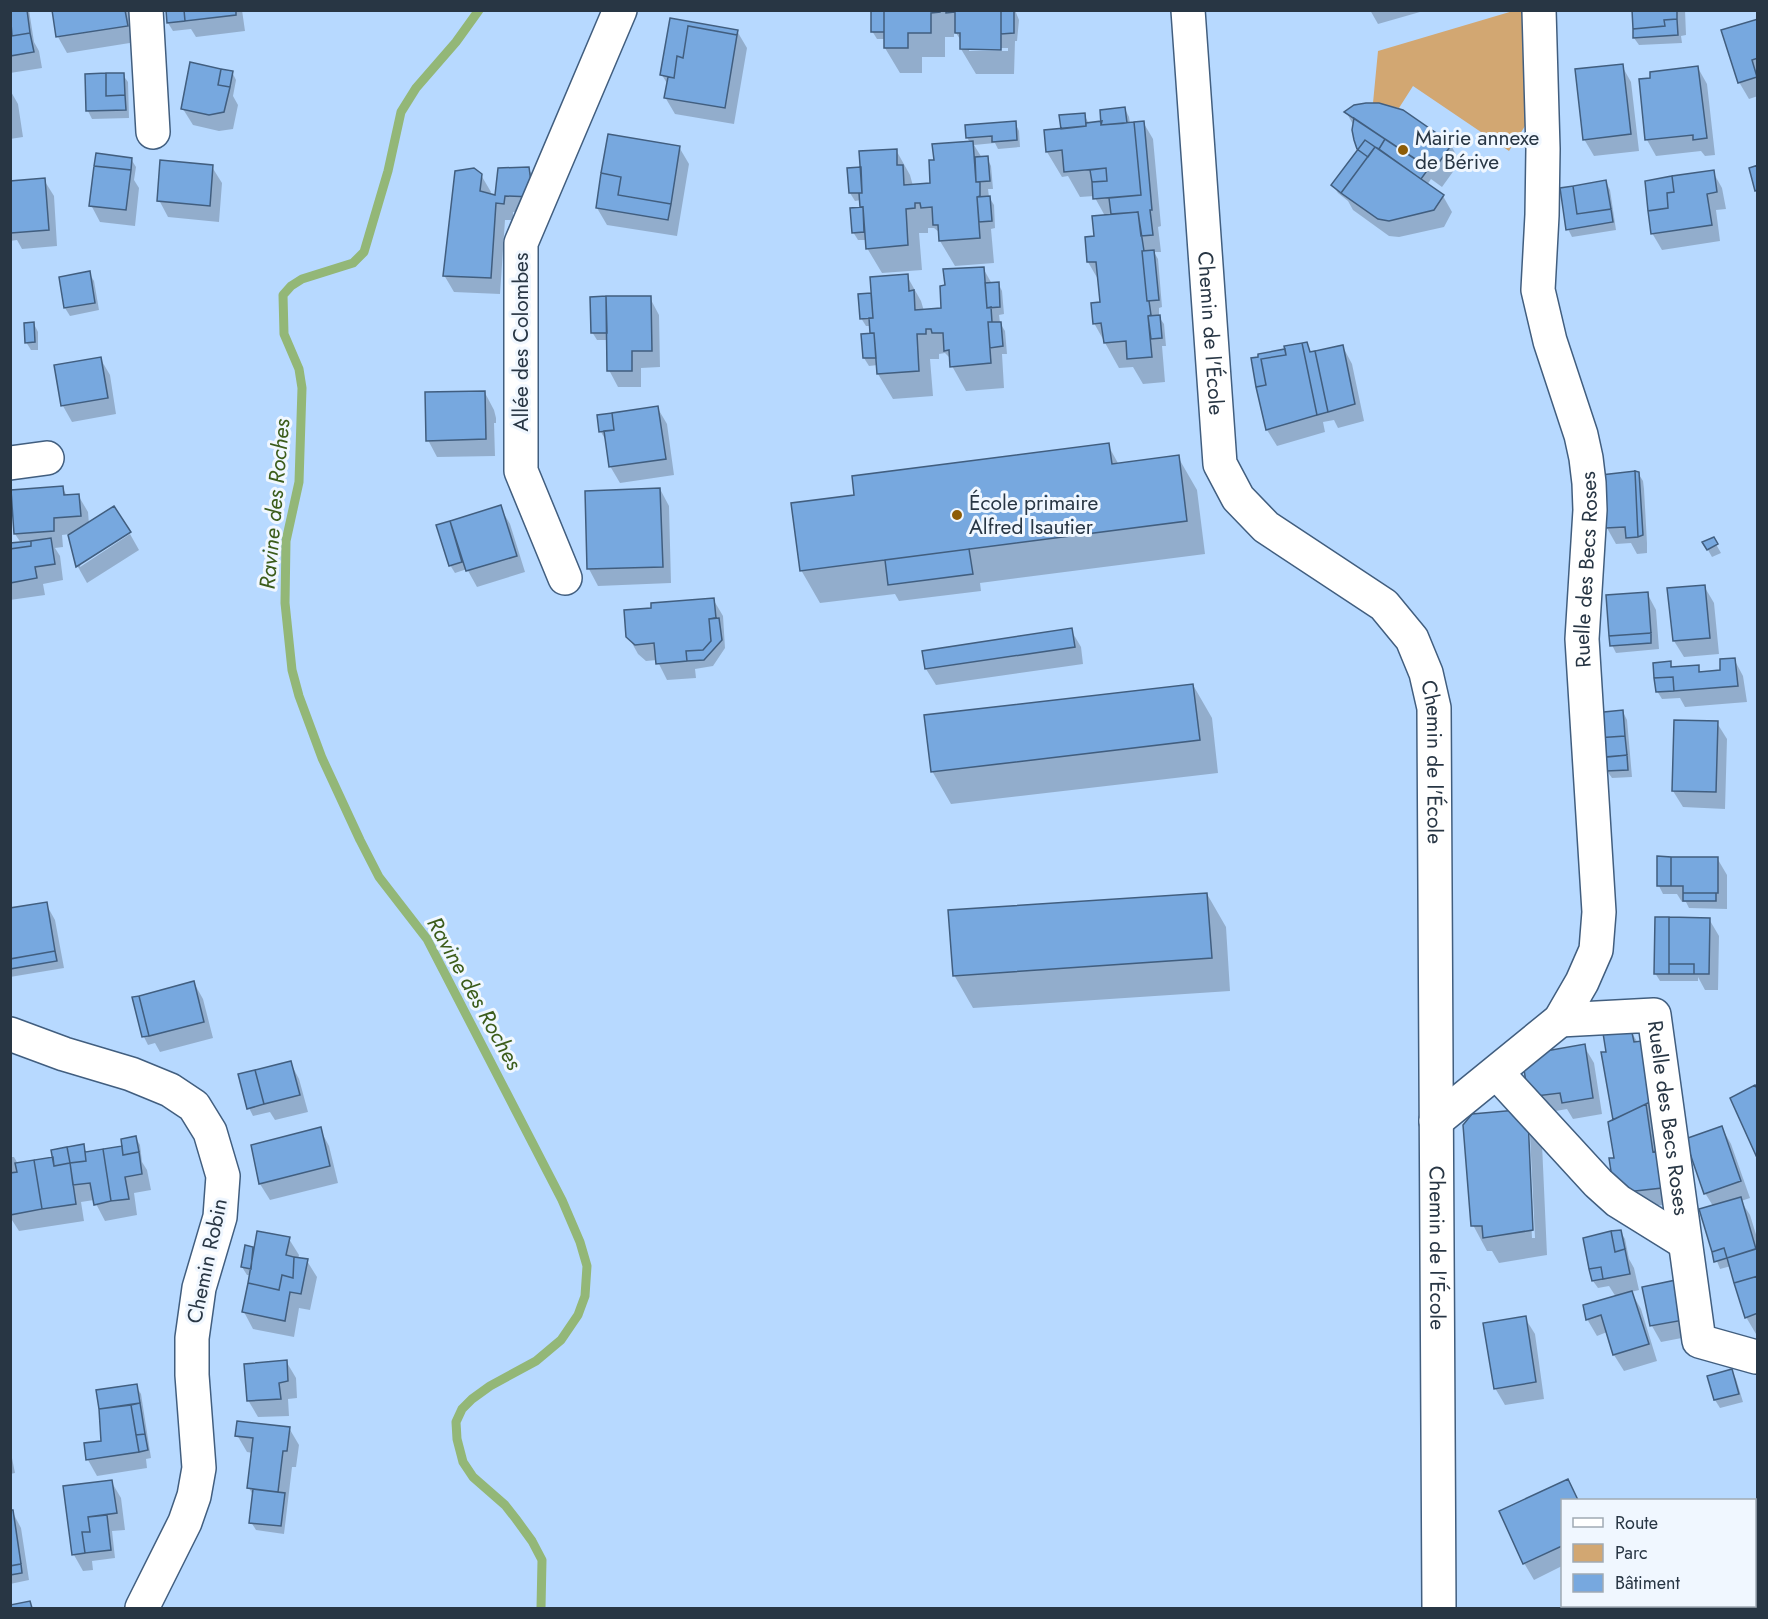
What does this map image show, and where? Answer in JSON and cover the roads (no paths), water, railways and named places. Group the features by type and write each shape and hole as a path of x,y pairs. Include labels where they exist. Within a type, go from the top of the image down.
{"street":[{"path":"146,10 153,132"},
{"name":"Allée des Colombes","path":"565,578 521,471 521,243 620,10"},
{"name":"Chemin de l'École","path":"1188,10 1220,464 1238,498 1266,527 1384,605 1412,639 1426,673 1431,697 1434,720 1438,1608"},
{"name":"Ruelle des Becs Roses","path":"1436,1121 1560,1020 1582,982 1596,950 1599,912 1582,639 1590,510 1589,483 1581,435 1550,341 1538,290 1543,149 1539,10"},
{"path":"10,463 47,458"},
{"name":"Ruelle des Becs Roses","path":"1560,1020 1654,1015 1684,1242 1700,1341 1756,1357"},
{"name":"Chemin Robin","path":"10,1034 64,1054 131,1074 170,1090 194,1106 210,1132 223,1176 220,1217 199,1288 192,1338 192,1375 199,1468 194,1496 185,1522 141,1608"},
{"name":"Ruelle des Becs Roses","path":"1497,1073 1611,1195 1640,1217 1684,1242"}],"waterway":[{"name":"Ravine des Roches","path":"479,10 456,42 416,88 401,112 388,171 364,252 353,263 302,279 283,295 284,334 299,369 302,388 299,482 286,541 285,603 292,670 322,758 379,877 427,939 562,1200 580,1242 587,1266 585,1296 578,1315 561,1340 536,1361 490,1386 472,1399 462,1409 456,1422 457,1439 463,1462 473,1477 505,1505 532,1541 542,1560 541,1608"}],"place":[{"name":"Mairie annexe de Bérive","path":"1403,150"},
{"name":"École primaire Alfred Isautier","path":"957,515"}]}
